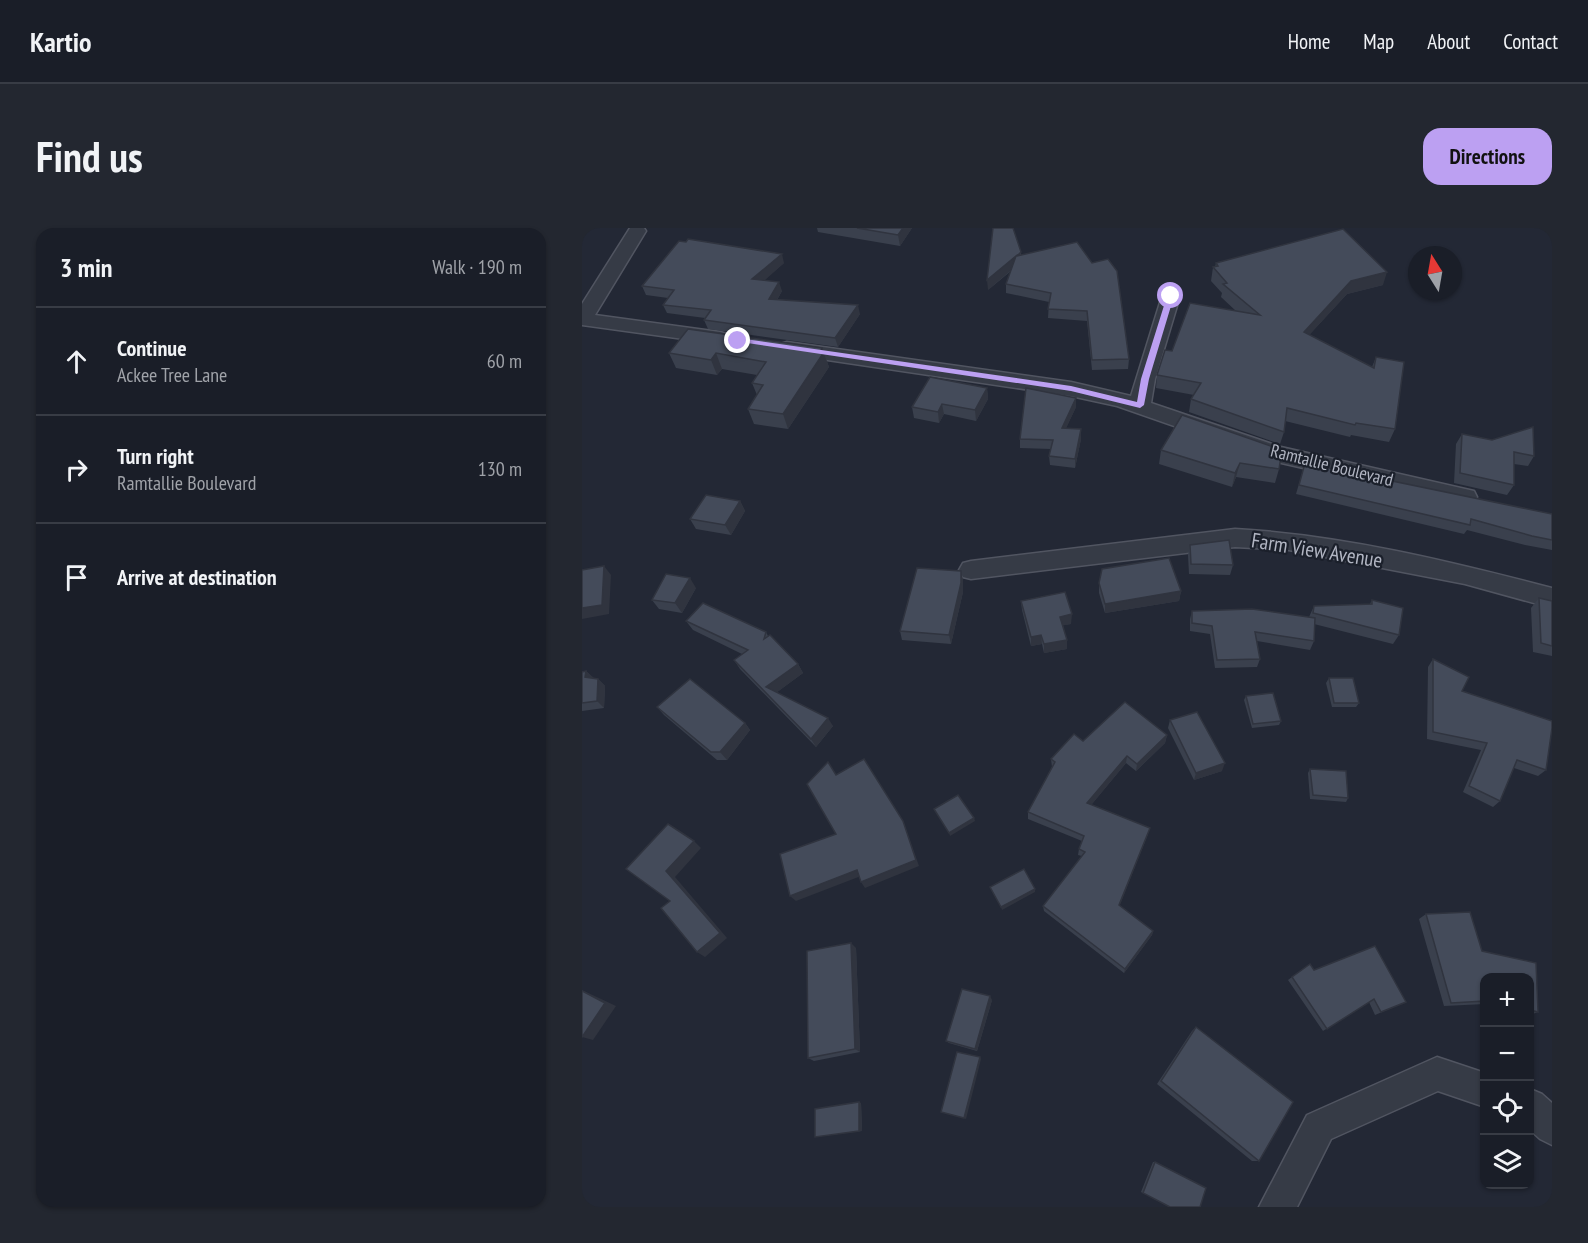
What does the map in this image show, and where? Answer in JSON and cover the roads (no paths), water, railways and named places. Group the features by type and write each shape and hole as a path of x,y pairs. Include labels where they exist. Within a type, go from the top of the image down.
{"street":[{"path":"637,231 583,319 738,341"},
{"path":"1140,405 1145,379 1171,296"},
{"name":"Ramtallie Boulevard","path":"771,345 1071,389 1140,405 1276,454 1482,501"},
{"name":"Farm View Avenue","path":"971,570 1235,538 1289,541 1465,575 1552,598"},
{"path":"1277,1207 1319,1127 1437,1074 1480,1088"},
{"path":"1534,1110 1552,1127"}]}
